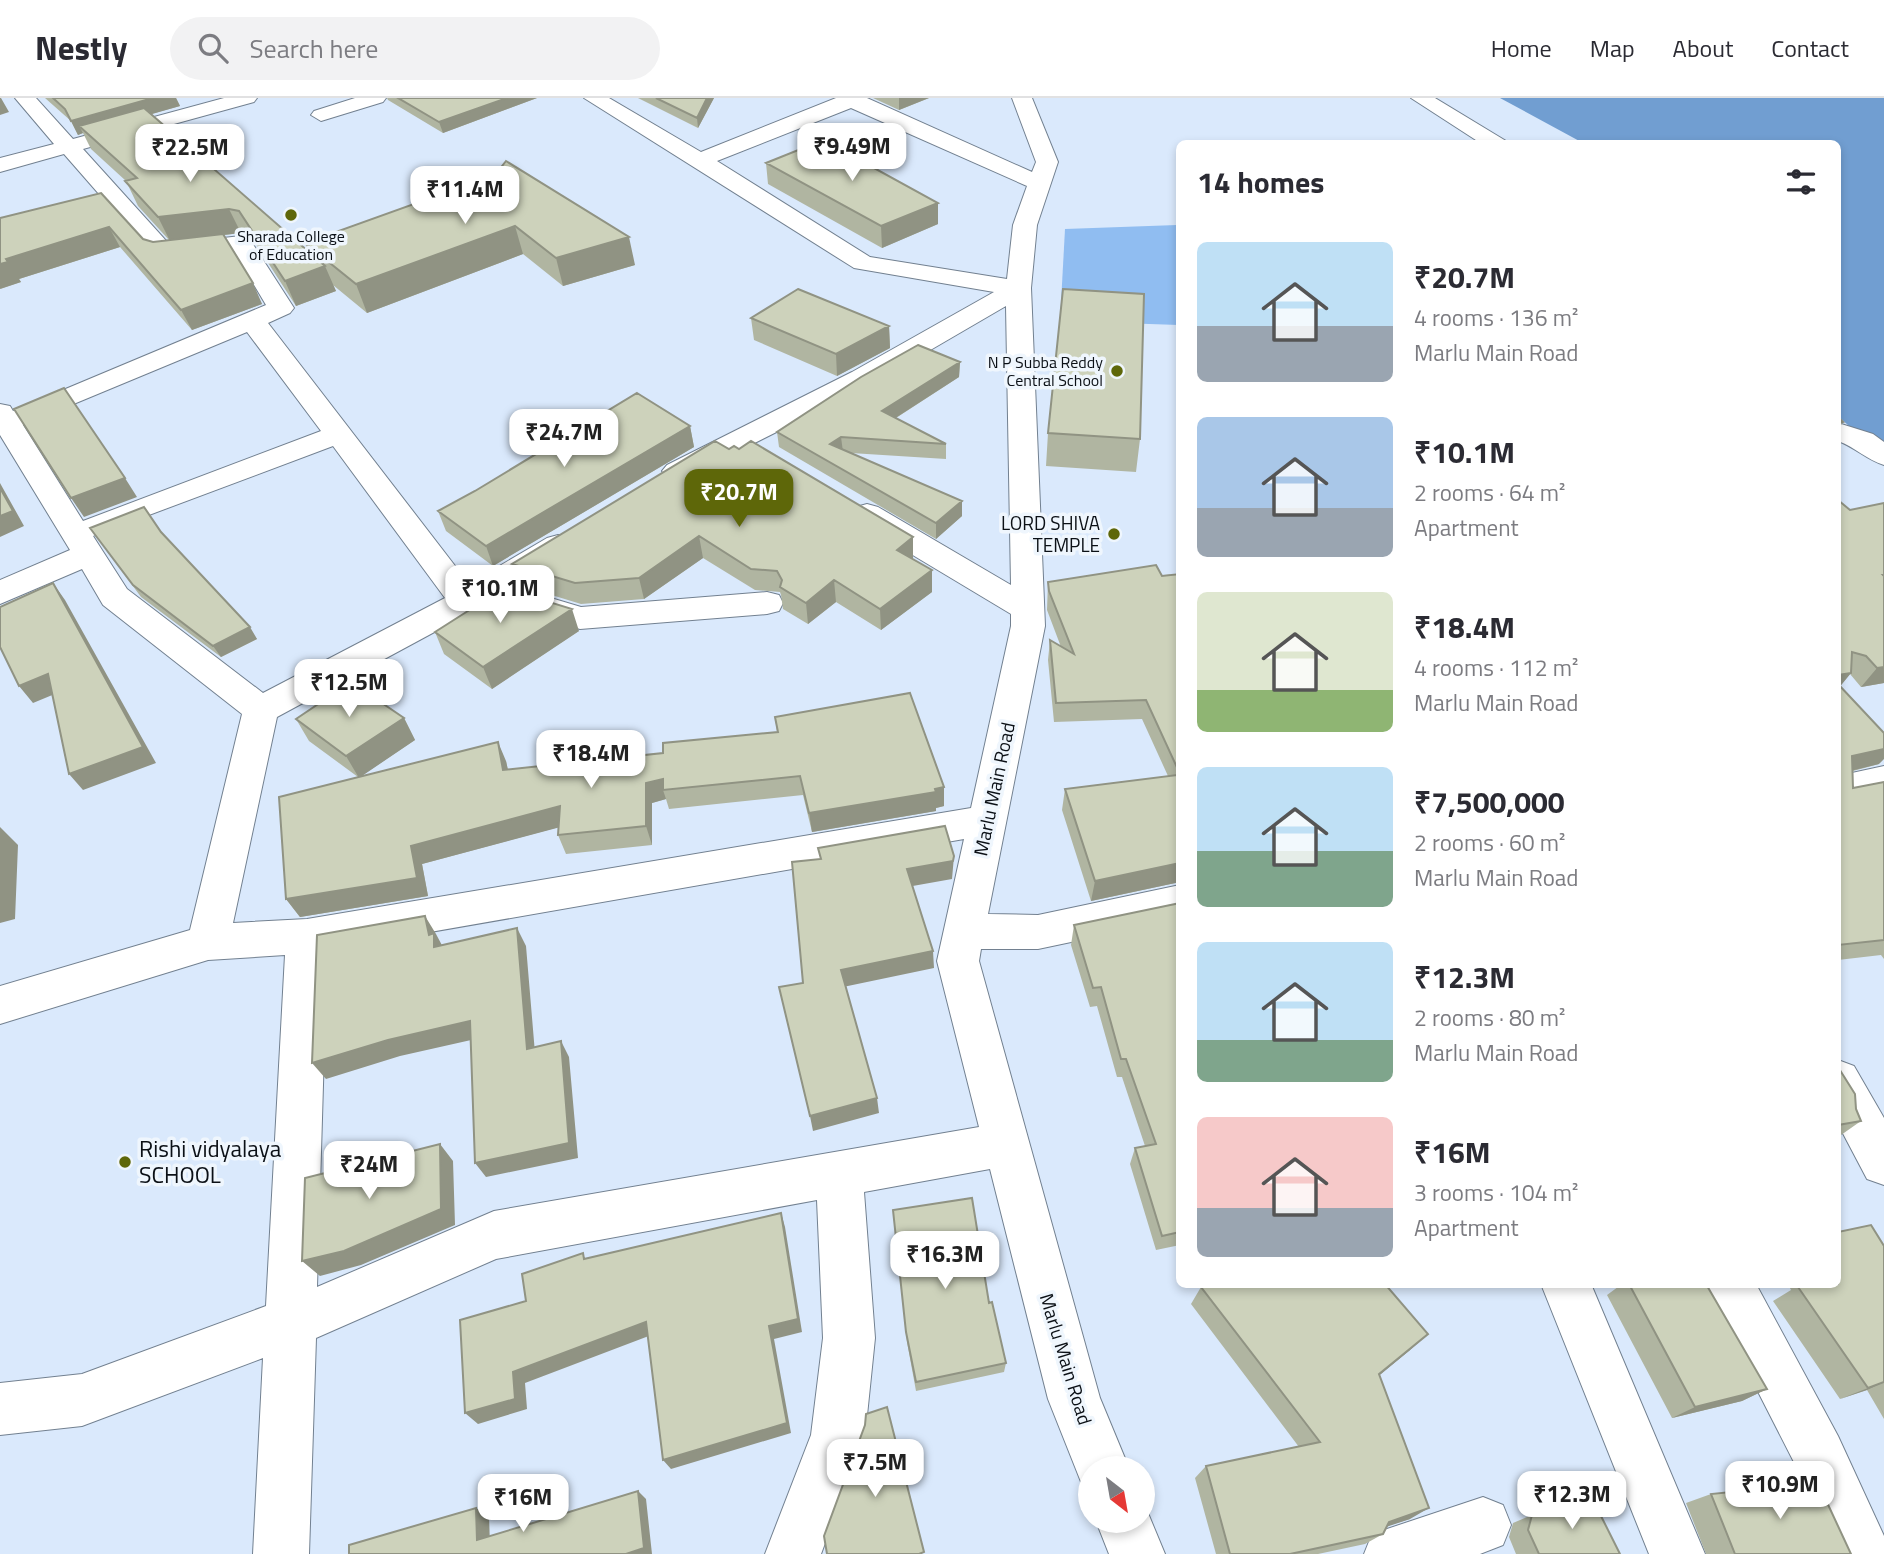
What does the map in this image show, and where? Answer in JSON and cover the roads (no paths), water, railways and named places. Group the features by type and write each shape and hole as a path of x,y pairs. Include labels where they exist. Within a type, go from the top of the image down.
{"street":[{"path":"25,98 163,252 241,243 281,308 2,420 115,597 261,710"},
{"path":"0,165 247,98"},
{"path":"321,115 376,98"},
{"path":"594,98 863,263 1018,288"},
{"name":"Marlu Main Road","path":"1022,98 1047,162 1025,225 1018,288 1028,626 958,961 1074,1399 1097,1456"},
{"path":"1421,98 1492,140"},
{"path":"699,160 851,99 1040,183"},
{"path":"657,483 862,378 1018,288"},
{"path":"253,320 338,434 475,595 580,618 766,603"},
{"path":"1841,433 1863,440 1884,456"},
{"path":"0,593 82,544 338,434"},
{"path":"739,439 775,460"},
{"path":"847,503 1027,609"},
{"path":"208,942 261,710 475,595 577,533"},
{"path":"1841,789 1884,780"},
{"path":"0,1005 208,942 307,936 987,820"},
{"path":"964,931 1038,932 1176,903"},
{"path":"281,1554 307,936"},
{"path":"1841,1086 1884,1163"},
{"path":"0,1409 82,1400 292,1322 494,1235 1006,1144"},
{"path":"793,1554 838,1435 849,1338 839,1173"},
{"path":"1568,1288 1677,1554"},
{"path":"1730,1288 1819,1455 1863,1554"},
{"path":"1392,1554 1483,1525"},
{"path":"1129,1533 1137,1554"}],"place":[{"name":"Sharada College of Education","path":"291,215"},
{"name":"N P Subba Reddy Central School","path":"1117,371"},
{"name":"LORD SHIVA TEMPLE","path":"1114,534"},
{"name":"Rishi vidyalaya SCHOOL","path":"125,1162"}]}
